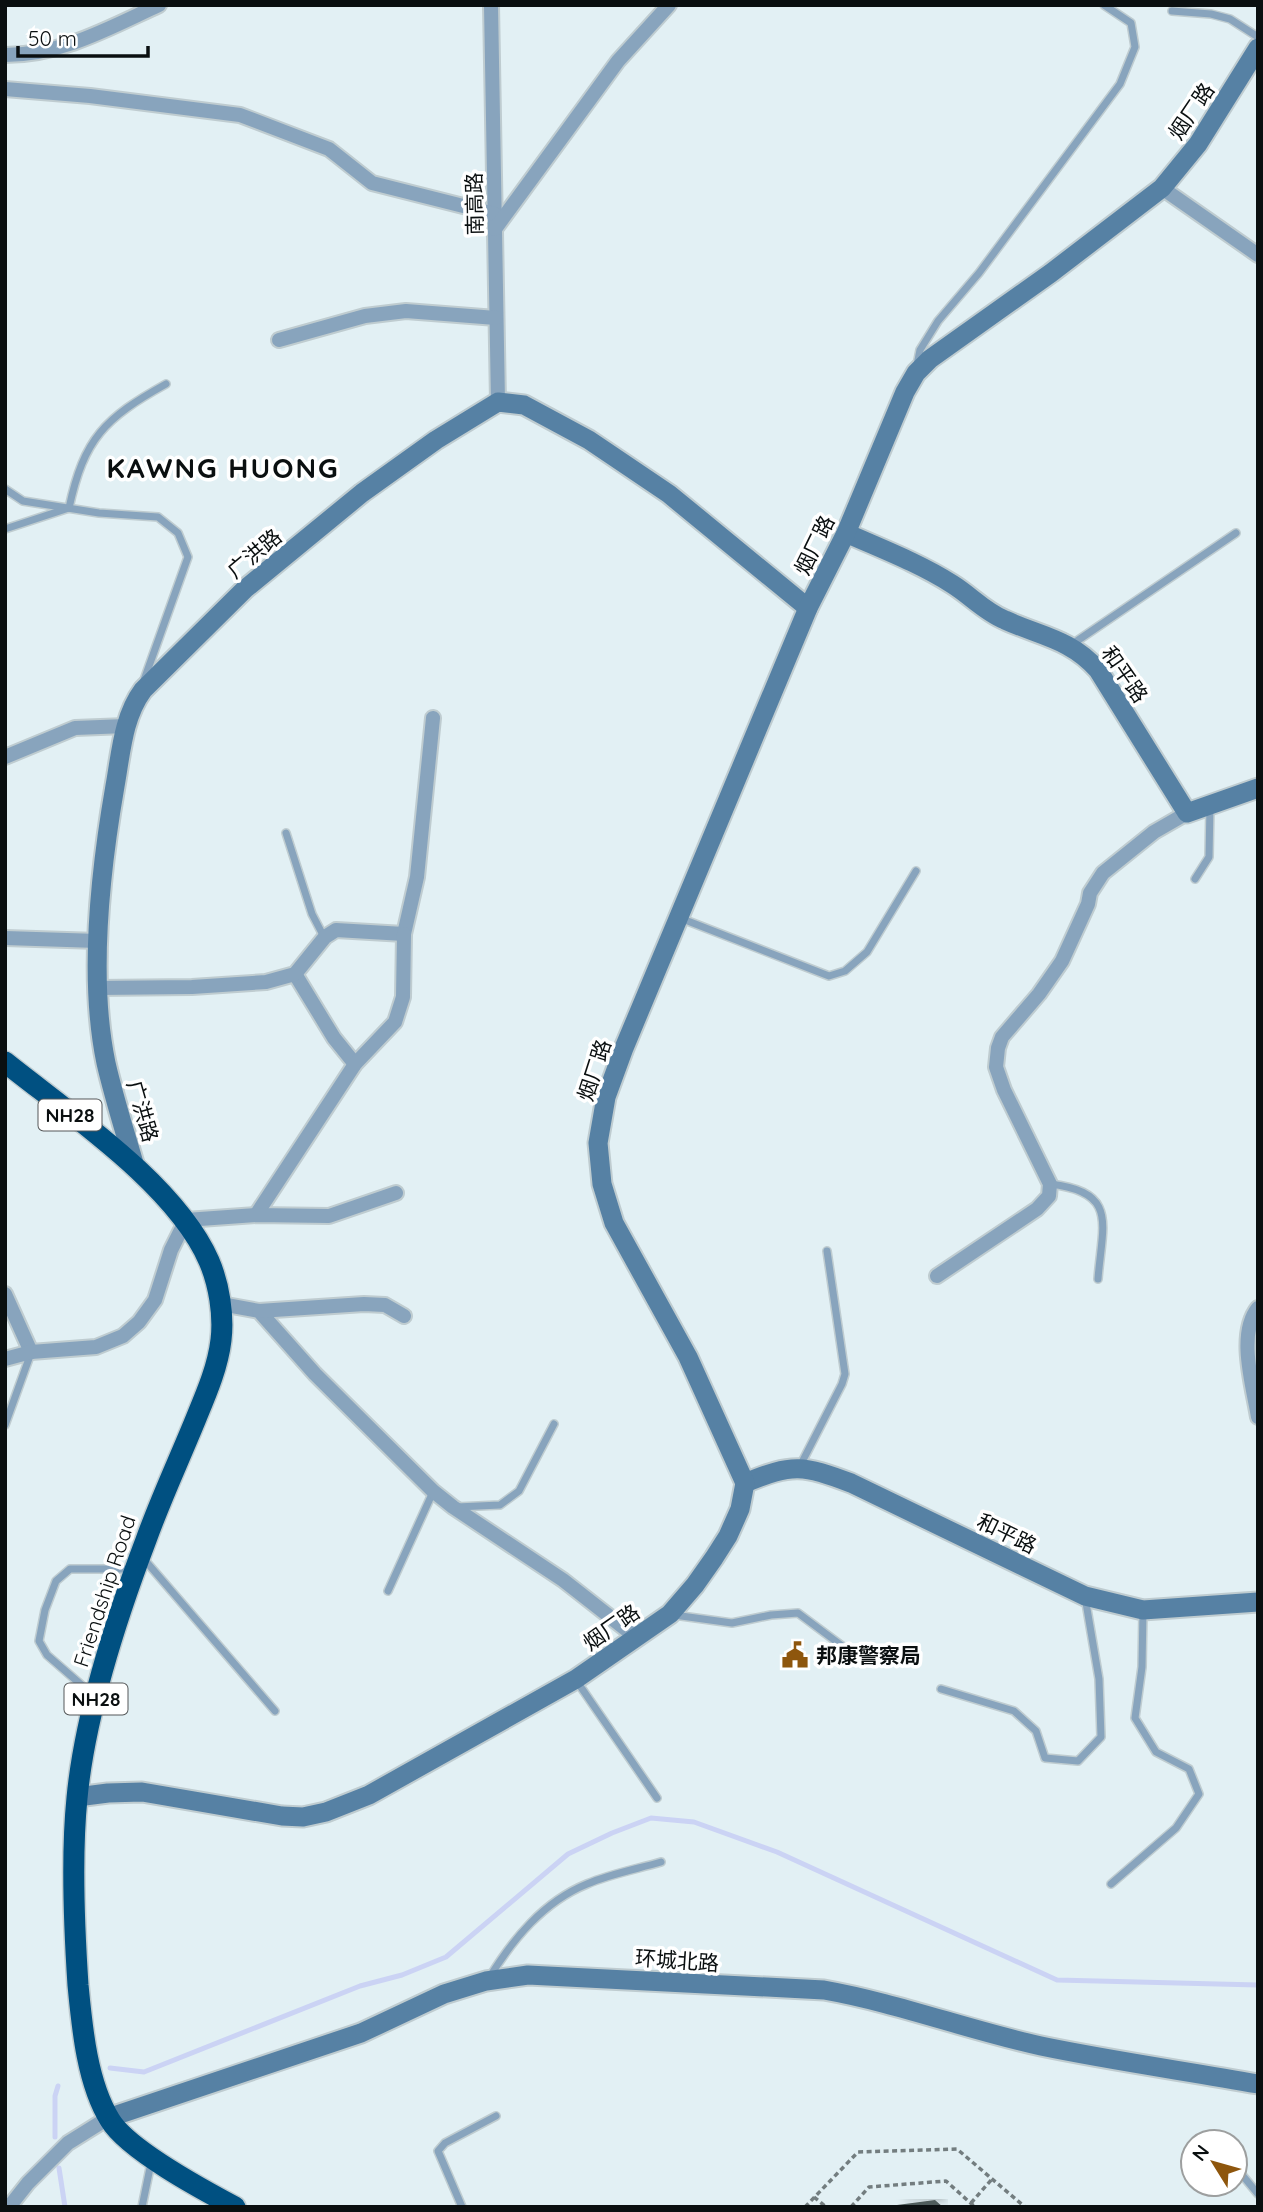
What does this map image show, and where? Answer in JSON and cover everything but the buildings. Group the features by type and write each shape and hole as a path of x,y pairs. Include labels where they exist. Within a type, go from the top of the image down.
{"highway":[{"name":"NH28","path":"5,1062 135,1167"},
{"name":"Friendship Road","path":"135,1167 186,1220 210,1262 221,1304 221,1340 212,1380 138,1562 112,1635 96,1698 77,1797 74,1928 82,2024 92,2075 108,2118 118,2131 152,2157 205,2191 236,2207"}],"street":[{"path":"5,55 30,55 68,47 159,5"},
{"name":"南高路","path":"491,5 498,402"},
{"path":"5,89 90,96 240,116 329,149 372,183 495,222 618,61 669,5"},
{"name":"烟厂路","path":"77,1797 142,1792 282,1816 303,1817 326,1812 369,1795 576,1679 670,1614 695,1585 727,1536 740,1510 745,1483 688,1357 614,1223 603,1184 598,1143 606,1097 807,608 846,533 905,392 916,373 930,359 1051,274 1161,188 1198,144 1258,48"},
{"path":"1161,188 1258,255"},
{"path":"279,340 365,316 406,311 496,318"},
{"path":"498,402 524,405 589,440 669,494 807,608"},
{"name":"广洪路","path":"135,1167 106,1063 97,988 98,940 108,826 132,706 245,589 362,493 436,440 498,402"},
{"name":"和平路","path":"846,533 953,584 1004,620 1071,645 1086,656 1098,670 1187,813"},
{"path":"256,1215 355,1064 395,1022 403,997 404,934 417,877 433,718"},
{"path":"5,757 75,728 126,726"},
{"path":"937,1276 1037,1209 1049,1196 1050,1184 1004,1090 996,1067 1002,1037 1040,994 1062,961 1088,904 1090,893 1103,873 1154,832 1187,813 1258,788"},
{"path":"97,988 192,987 266,982 295,974 325,937 336,930 404,934"},
{"path":"5,937 98,940"},
{"path":"295,974 334,1038 355,1064"},
{"path":"5,1359 31,1352 96,1347 124,1336 139,1322 155,1300 172,1250 186,1220 256,1215 329,1216 396,1193"},
{"path":"5,1294 31,1352"},
{"path":"221,1304 259,1311 385,1305 404,1316"},
{"path":"1258,1308 1248,1327 1247,1343 1258,1418"},
{"path":"259,1311 315,1374 433,1491 563,1580 637,1638"},
{"name":"和平路","path":"745,1483 774,1471 800,1467 851,1483 1085,1596 1143,1610 1258,1602"},
{"name":"环城北路","path":"108,2118 361,2033 444,1994 486,1981 528,1975 570,1975 824,1990 862,1997 1041,2046 1258,2084"},
{"path":"9,2207 68,2143 108,2118"}],"lane":[{"path":"916,373 920,350 939,321 979,273 1120,84 1135,47 1131,23 1104,5"},
{"path":"1172,11 1212,14 1230,19 1258,37"},
{"path":"69,508 76,474 92,442 106,424 130,404 166,384"},
{"path":"5,489 23,501 158,517 178,533 188,557 138,697"},
{"path":"5,529 69,508"},
{"path":"1071,645 1236,533"},
{"path":"1195,879 1209,857 1210,805"},
{"path":"286,833 312,914 325,937"},
{"path":"680,918 829,976 845,971 867,952 916,871"},
{"path":"1050,1184 1075,1187 1090,1195 1103,1213 1098,1279"},
{"path":"800,1467 845,1374 827,1251"},
{"path":"5,1424 31,1352"},
{"path":"453,1507 500,1505 519,1491 554,1424"},
{"path":"388,1591 433,1491"},
{"path":"96,1698 47,1656 39,1641 45,1610 56,1581 70,1569 138,1562 275,1711"},
{"path":"941,1689 1014,1711 1036,1731 1045,1758 1078,1760 1101,1737 1099,1679 1085,1596"},
{"path":"1111,1884 1176,1828 1199,1794 1189,1769 1156,1752 1135,1718 1142,1667 1143,1610"},
{"path":"670,1614 732,1623 798,1613 865,1663"},
{"path":"576,1679 657,1798"},
{"path":"486,1981 506,1951 538,1914 586,1884 661,1862"},
{"path":"463,2207 438,2151 445,2143 496,2116"},
{"path":"142,2207 152,2157"}],"path":[{"path":"805,2207 858,2152 957,2149 1025,2207"},
{"path":"851,2207 869,2187 946,2181 973,2205 992,2179"},
{"path":"814,2197 826,2207"}],"waterway":[{"path":"110,2068 144,2072 360,1986 402,1975 446,1957 568,1854 651,1818 694,1822 777,1852 1057,1980 1258,1985"},
{"path":"55,2137 55,2096 58,2086"},
{"path":"59,2168 65,2207"}],"place":[{"name":"邦康警察局","path":"795,1655"}],"district":[{"name":"KAWNG HUONG","path":"223,467"}]}
